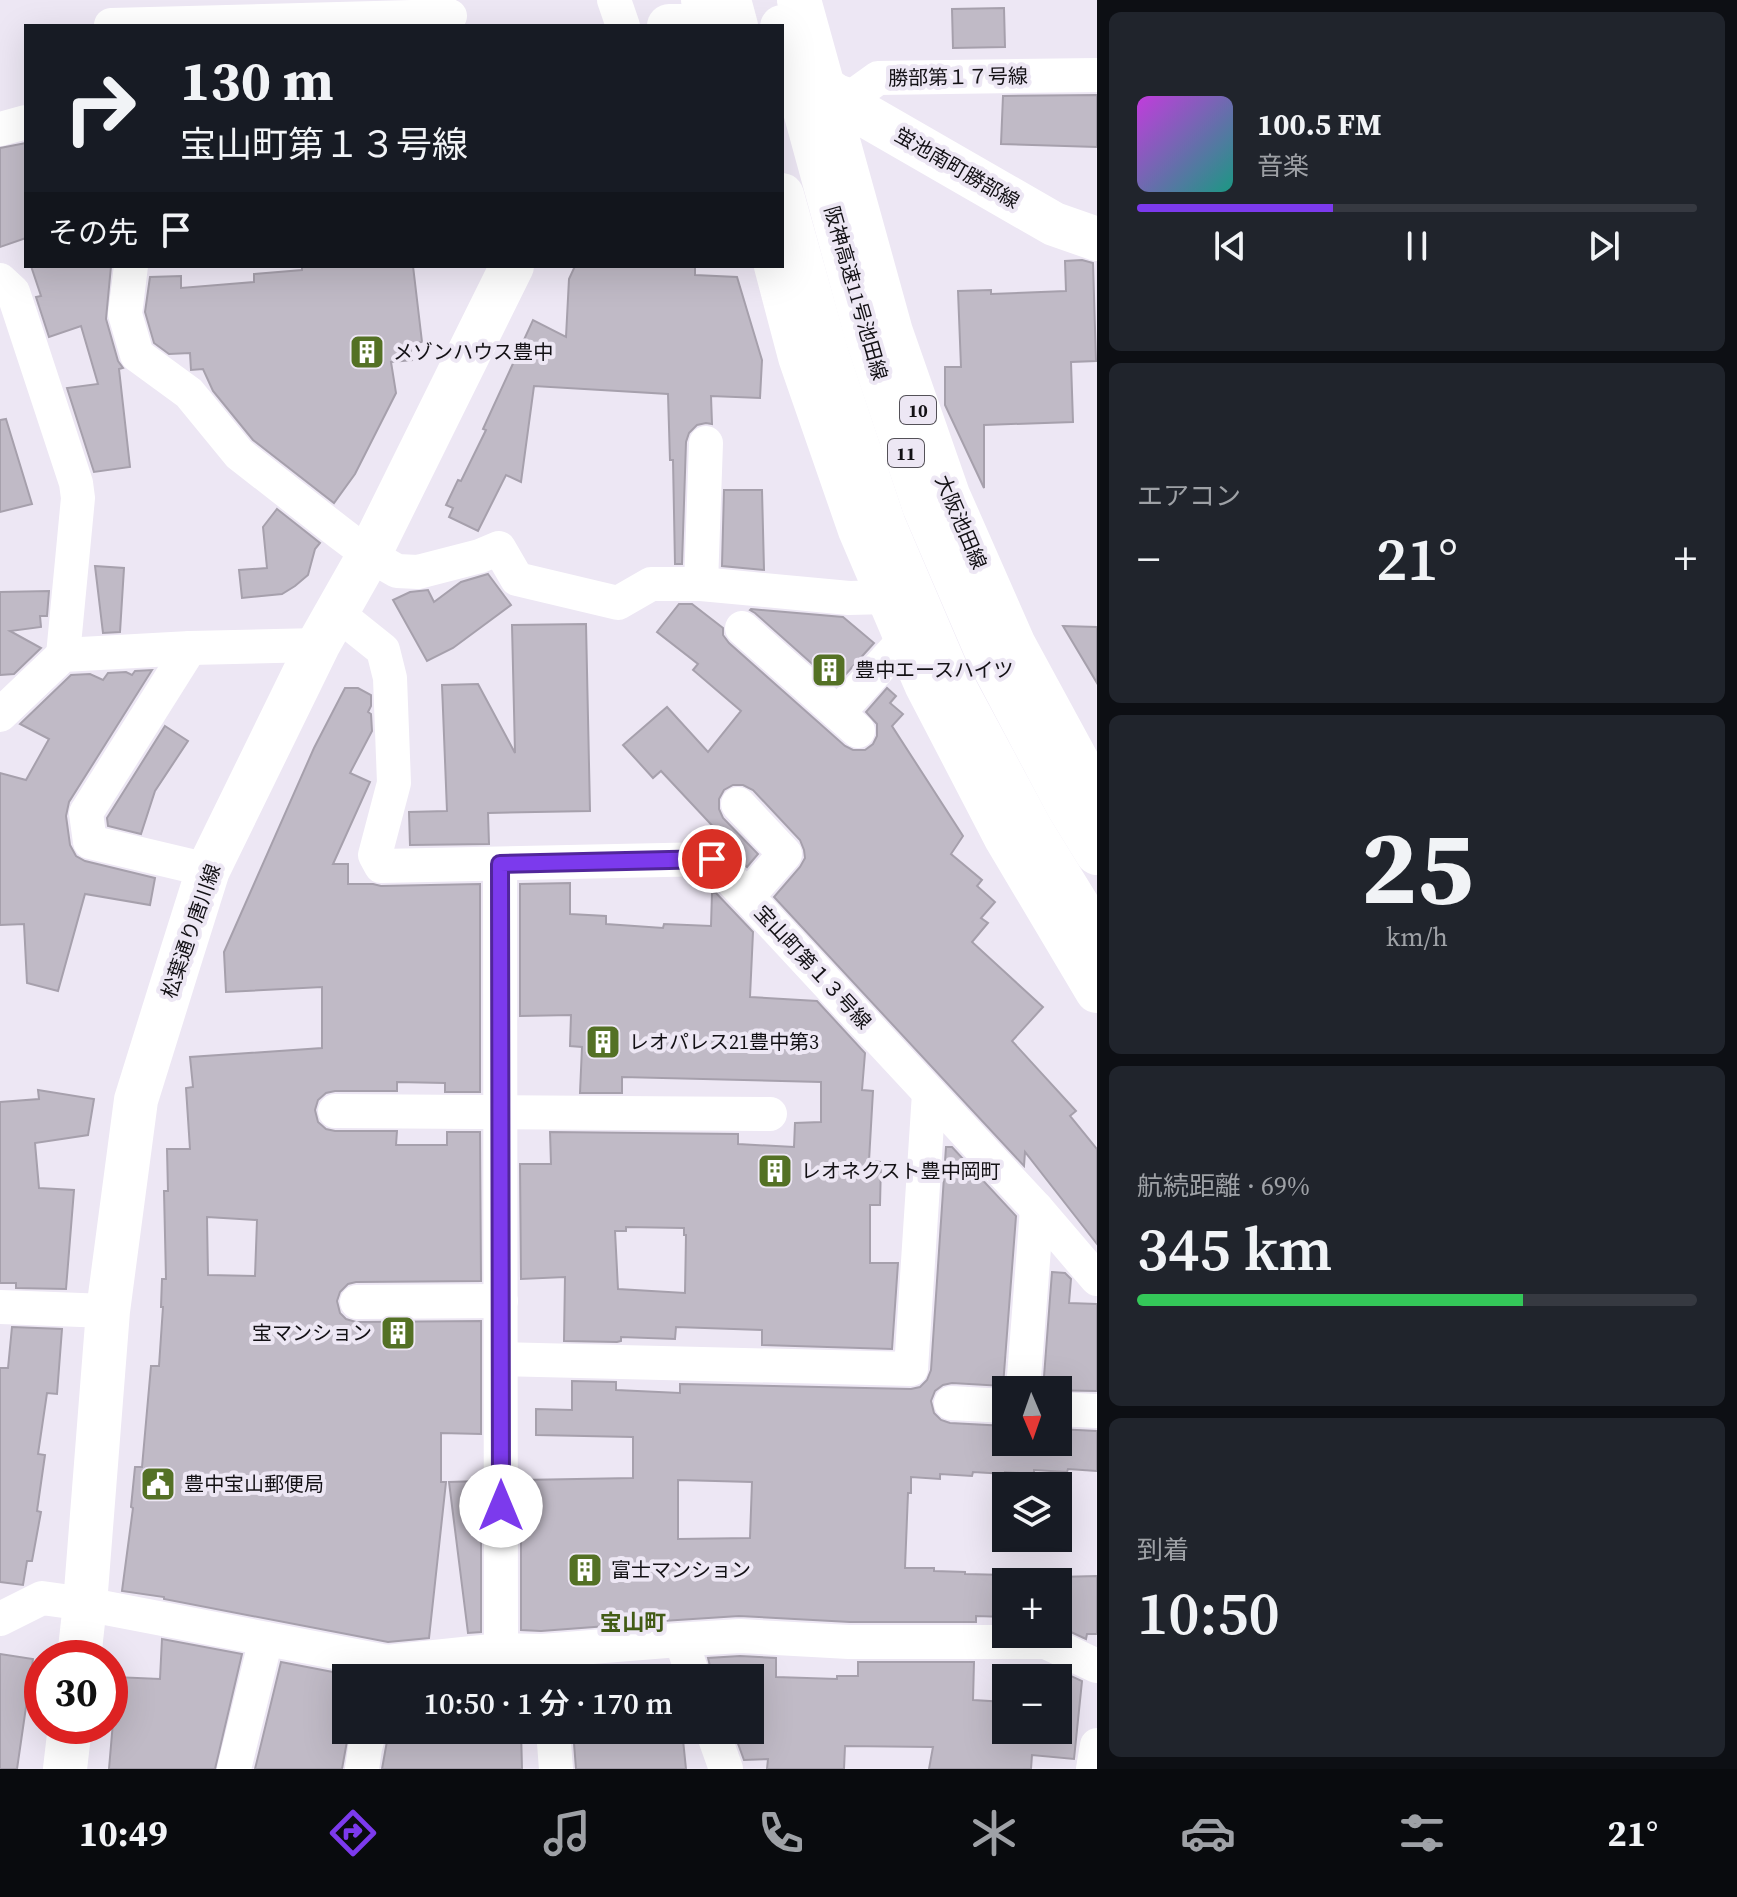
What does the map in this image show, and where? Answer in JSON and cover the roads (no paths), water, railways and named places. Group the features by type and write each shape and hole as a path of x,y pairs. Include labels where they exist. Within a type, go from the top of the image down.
{"main road":[{"path":"703,0 710,24"},
{"path":"729,0 735,24"},
{"name":"阪神高速11号池田線","path":"775,0 781,24"},
{"name":"大阪池田線","path":"799,0 891,332 948,495 1014,645 1097,798"},
{"name":"阪神高速11号池田線","path":"784,34 867,337 924,506 989,657 1068,806 1097,853"},
{"name":"勝部第１７号線","path":"784,68 823,87"},
{"name":"蛍池南町勝部線","path":"823,87 856,110 1054,224 1097,239"},
{"name":"11","path":"784,202 826,352 884,525 949,677 1030,828 1097,937"},
{"name":"松葉通り唐川線","path":"81,1640 108,1311 136,1100 208,870 511,268"},
{"path":"777,268 800,357 860,530 926,684 1006,838 1097,991"},
{"path":"65,1769 68,1744"}],"street":[{"path":"614,0 622,24"},
{"path":"110,17 378,22 450,16"},
{"name":"勝部第１７号線","path":"823,87 853,96 878,78 1097,75"},
{"path":"0,129 24,123"},
{"path":"131,268 125,314 137,355 189,393 239,454 369,555 397,571 418,572 499,548 517,579 618,603 651,584 701,584 849,598 888,597"},
{"path":"13,279 78,498 63,655"},
{"path":"701,584 706,443"},
{"path":"742,628 848,722 906,638"},
{"path":"0,715 63,655 190,648 328,629"},
{"name":"宝山町第１３号線","path":"328,629 383,650 390,678 394,783 375,855 381,866 712,859 1037,1209 1097,1279"},
{"path":"190,648 86,813 90,842 208,870"},
{"path":"738,804 785,854 748,896"},
{"path":"500,864 501,1650"},
{"path":"501,1359 911,1369 929,1093"},
{"path":"335,1111 770,1114"},
{"path":"1024,1376 1037,1209"},
{"path":"357,1302 501,1301"},
{"path":"0,1307 108,1311"},
{"path":"951,1403 992,1405"},
{"path":"1072,1410 1097,1411"},
{"path":"0,1619 42,1598 266,1639 363,1664"},
{"path":"549,1664 681,1640 740,1636 849,1642 1046,1642 1097,1666"},
{"path":"234,1769 266,1639"},
{"path":"681,1640 689,1664"},
{"path":"420,1664 501,1650 541,1664"},
{"path":"362,1769 366,1744"},
{"path":"554,1744 556,1769"},
{"path":"717,1744 726,1769"},
{"path":"1093,1769 1097,1745"}],"place":[{"name":"メゾンハウス豊中","path":"367,352"},
{"name":"豊中エースハイツ","path":"829,670"},
{"name":"レオパレス21豊中第3","path":"603,1042"},
{"name":"レオネクスト豊中岡町","path":"775,1171"},
{"name":"宝マンション","path":"398,1333"},
{"name":"豊中宝山郵便局","path":"158,1484"},
{"name":"富士マンション","path":"585,1570"}],"district":[{"name":"宝山町","path":"633,1622"}]}
